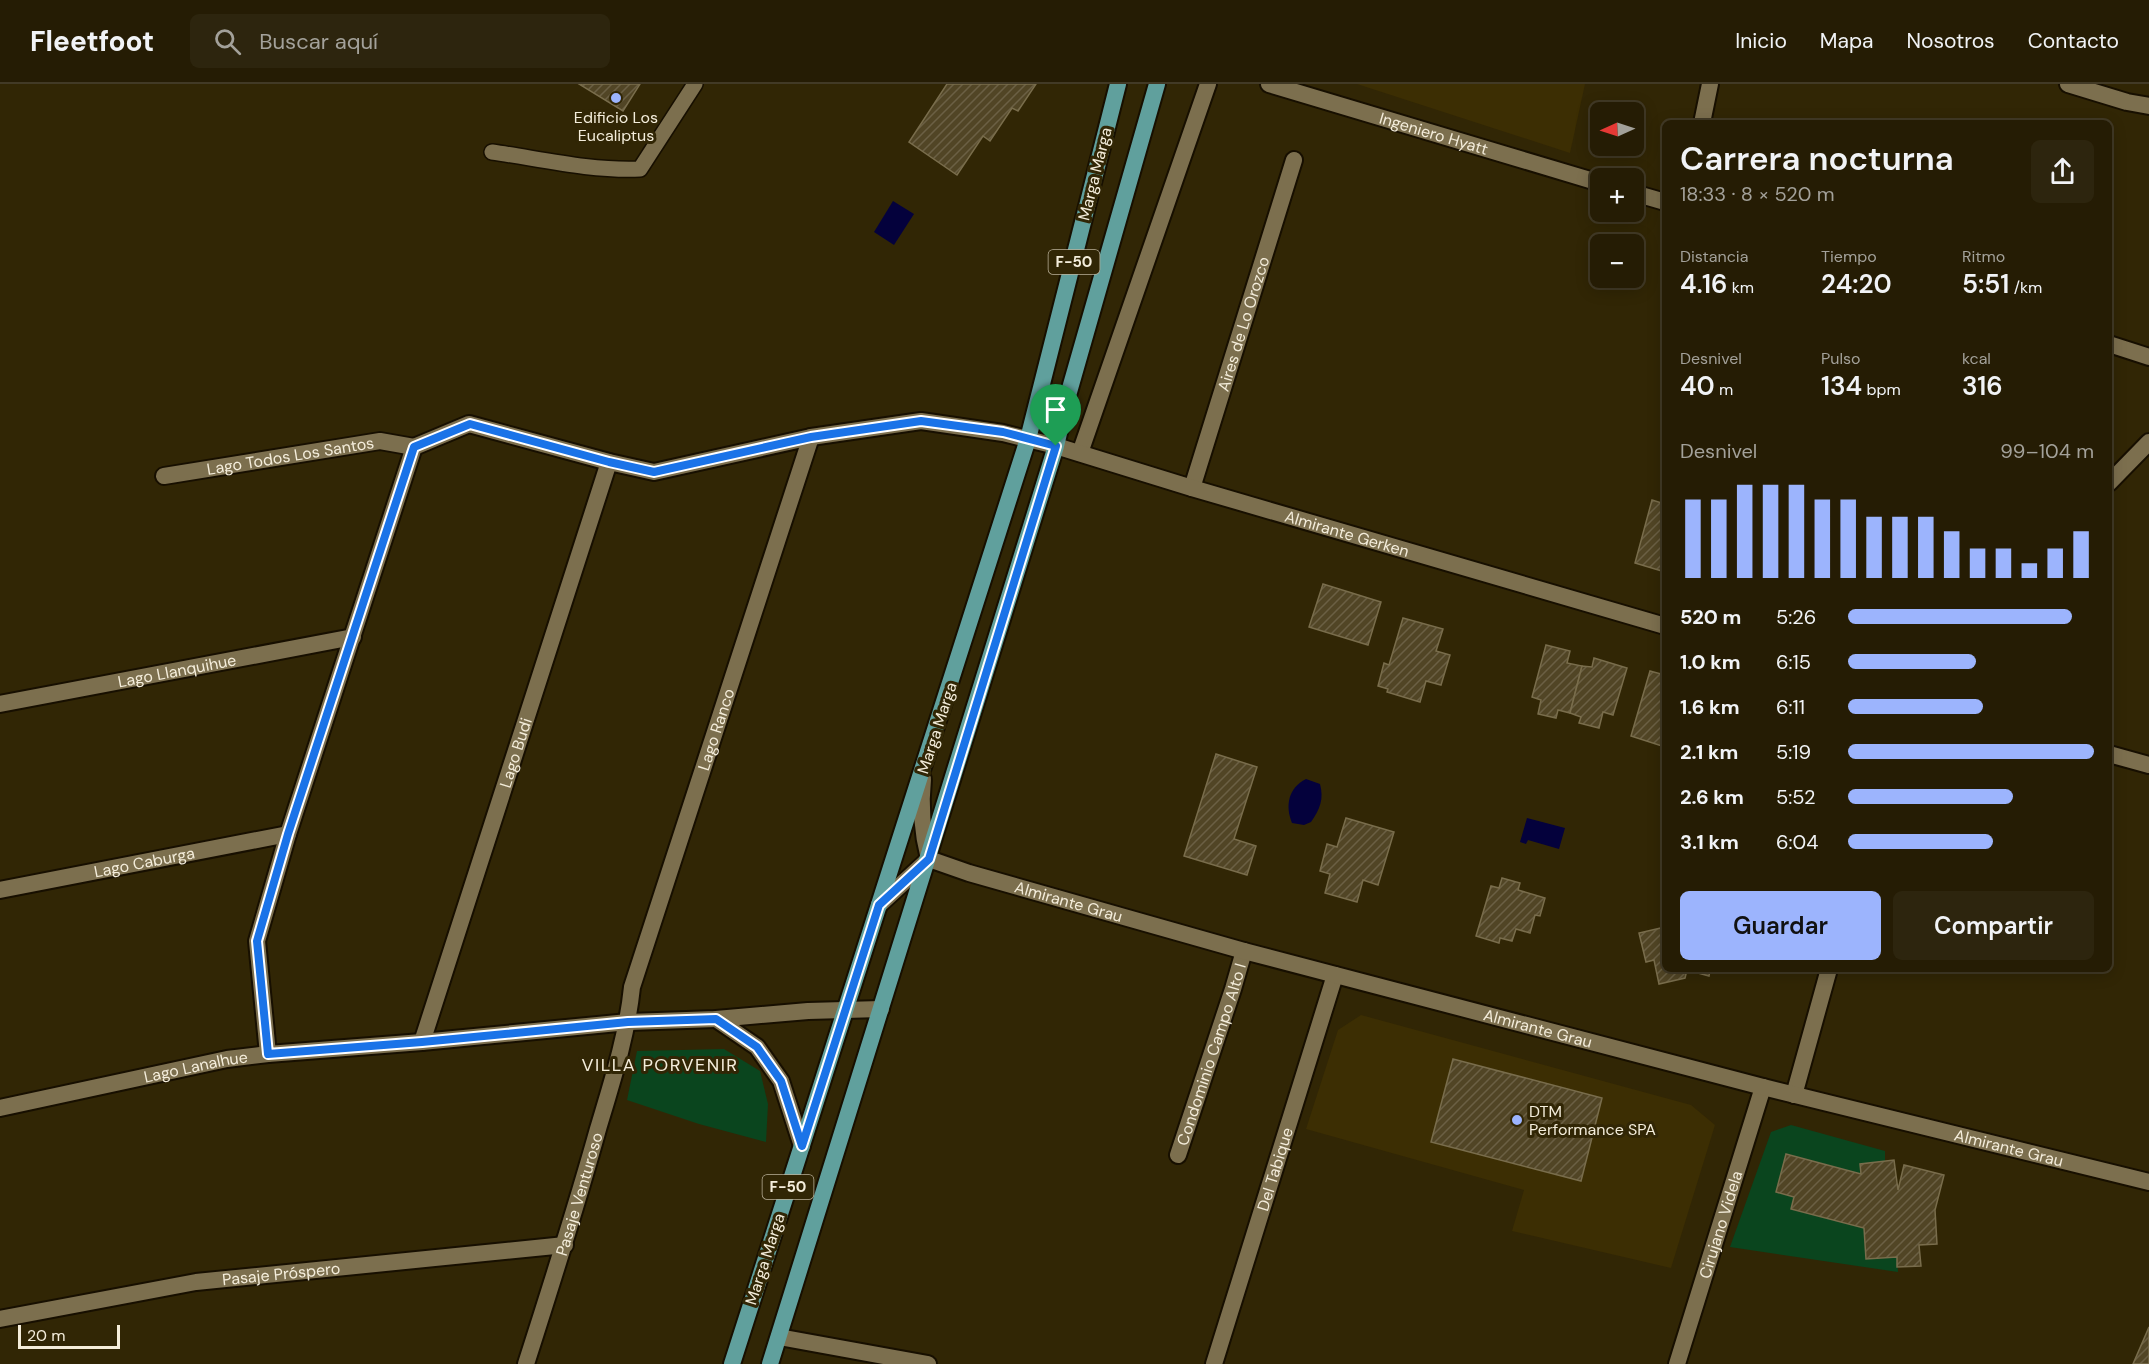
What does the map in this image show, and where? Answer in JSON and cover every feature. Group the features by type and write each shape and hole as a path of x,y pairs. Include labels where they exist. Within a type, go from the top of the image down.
{"main road":[{"name":"Marga Marga","path":"732,1364 1028,439 1118,84"},
{"name":"Marga Marga","path":"770,1364 1056,446 1070,388 1157,84"}],"street":[{"path":"1080,453 1208,84"},
{"name":"Ingeniero Hyatt","path":"1269,84 1590,180"},
{"path":"1703,120 1710,84"},
{"path":"2068,84 2127,102 2149,106"},
{"name":"Aires de Lo Orozco","path":"1192,488 1294,160"},
{"path":"1644,196 1662,201"},
{"path":"2112,345 2149,357"},
{"name":"Almirante Gerken","path":"414,447 470,424 654,472 811,437 921,421 1003,432 1662,625"},
{"name":"Lago Ranco","path":"628,1022 632,987 811,437"},
{"name":"Lago Todos Los Santos","path":"164,476 380,441 414,447"},
{"path":"2112,480 2149,442"},
{"path":"268,1054 257,941 288,834 414,447"},
{"name":"Lago Budi","path":"422,1042 609,462"},
{"name":"Lago Llanquihue","path":"0,704 353,637"},
{"path":"2112,755 2149,765"},
{"path":"879,905 929,859 922,827 921,797 924,767"},
{"name":"Lago Caburga","path":"0,890 288,834"},
{"name":"Almirante Grau","path":"929,859 969,873 1244,951 1794,1095 2149,1182"},
{"name":"Condominio Campo Alto I","path":"1178,1155 1244,951"},
{"path":"1794,1095 1828,972"},
{"name":"Del Tabique","path":"1214,1364 1335,975"},
{"name":"Lago Lanalhue","path":"0,1108 227,1059 268,1054 628,1022 881,1009"},
{"path":"716,1019 757,1047 781,1081 802,1146"},
{"name":"Pasaje Venturoso","path":"526,1364 565,1245 628,1022"},
{"name":"Cirujano Videla","path":"1677,1364 1763,1087"},
{"name":"Pasaje Próspero","path":"0,1319 196,1282 565,1245"},
{"path":"779,1336 928,1364"}],"lane":[{"path":"492,152 579,166 615,170 640,169 695,84"}],"shaded area":[{"path":"1357,84 1585,84 1570,153"},
{"path":"893,201 914,214 894,245 874,232"},
{"path":"1306,779 1320,784 1322,794 1320,804 1311,822 1304,825 1292,823 1289,810 1290,798 1295,787"},
{"path":"1527,818 1565,828 1559,849 1528,840 1526,844 1520,842"},
{"path":"1361,1015 1691,1105 1715,1125 1671,1268 1512,1231 1524,1190 1306,1129 1338,1030"}],"green space":[{"path":"724,1049 760,1071 768,1104 766,1142 699,1124 627,1100 637,1051"},
{"path":"1791,1125 1885,1151 1885,1162 1861,1164 1861,1174 1786,1154 1776,1192 1794,1197 1791,1209 1864,1228 1866,1259 1897,1257 1898,1272 1730,1247 1771,1132"}],"building":[{"name":"Edificio Los Eucaliptus","path":"579,84 640,84 623,111"},
{"path":"947,84 1036,84 1018,111 1012,108 990,141 983,136 957,175 909,142"},
{"path":"1652,500 1662,503 1662,571 1635,563"},
{"path":"1323,584 1381,602 1368,645 1309,627"},
{"path":"1403,618 1443,629 1436,651 1450,655 1441,685 1426,681 1420,702 1387,692 1388,689 1378,686 1384,663 1389,665"},
{"path":"1546,645 1570,651 1567,663 1582,666 1570,713 1558,710 1556,718 1538,714 1541,700 1532,697"},
{"path":"1594,658 1627,668 1613,715 1603,712 1599,728 1579,723 1581,717 1570,713 1582,666 1592,667"},
{"path":"1650,671 1662,674 1662,746 1631,736"},
{"path":"1216,754 1257,767 1234,839 1256,846 1247,875 1184,856"},
{"path":"1346,818 1394,832 1378,885 1363,880 1357,902 1325,893 1330,874 1320,871 1327,844 1337,847"},
{"path":"1502,878 1520,883 1518,890 1545,898 1540,916 1535,915 1530,933 1516,929 1512,941 1500,938 1499,943 1476,936 1491,886 1499,888"},
{"path":"1662,928 1662,972 1686,972 1685,978 1659,984 1654,960 1646,962 1639,933"},
{"path":"1694,972 1710,972 1709,976"},
{"name":"DTM Performance SPA","path":"1453,1059 1602,1098 1581,1181 1431,1142"},
{"path":"1786,1154 1861,1174 1860,1164 1894,1160 1898,1190 1904,1165 1944,1175 1935,1210 1937,1244 1919,1245 1921,1266 1897,1267 1897,1257 1866,1259 1864,1228 1791,1209 1794,1197 1776,1192"},
{"path":"2149,1327 2149,1364 2133,1364"}],"place":[{"name":"Edificio Los Eucaliptus","path":"616,98"},
{"name":"DTM Performance SPA","path":"1517,1120"}],"district":[{"name":"VILLA PORVENIR","path":"660,1065"}],"route":[{"path":"921,421 1003,432 1056,446 929,859 879,905 802,1146 781,1081 757,1047 716,1019 628,1022 268,1054 257,941 288,834 414,447 470,424 654,472 811,437 921,421"}]}
